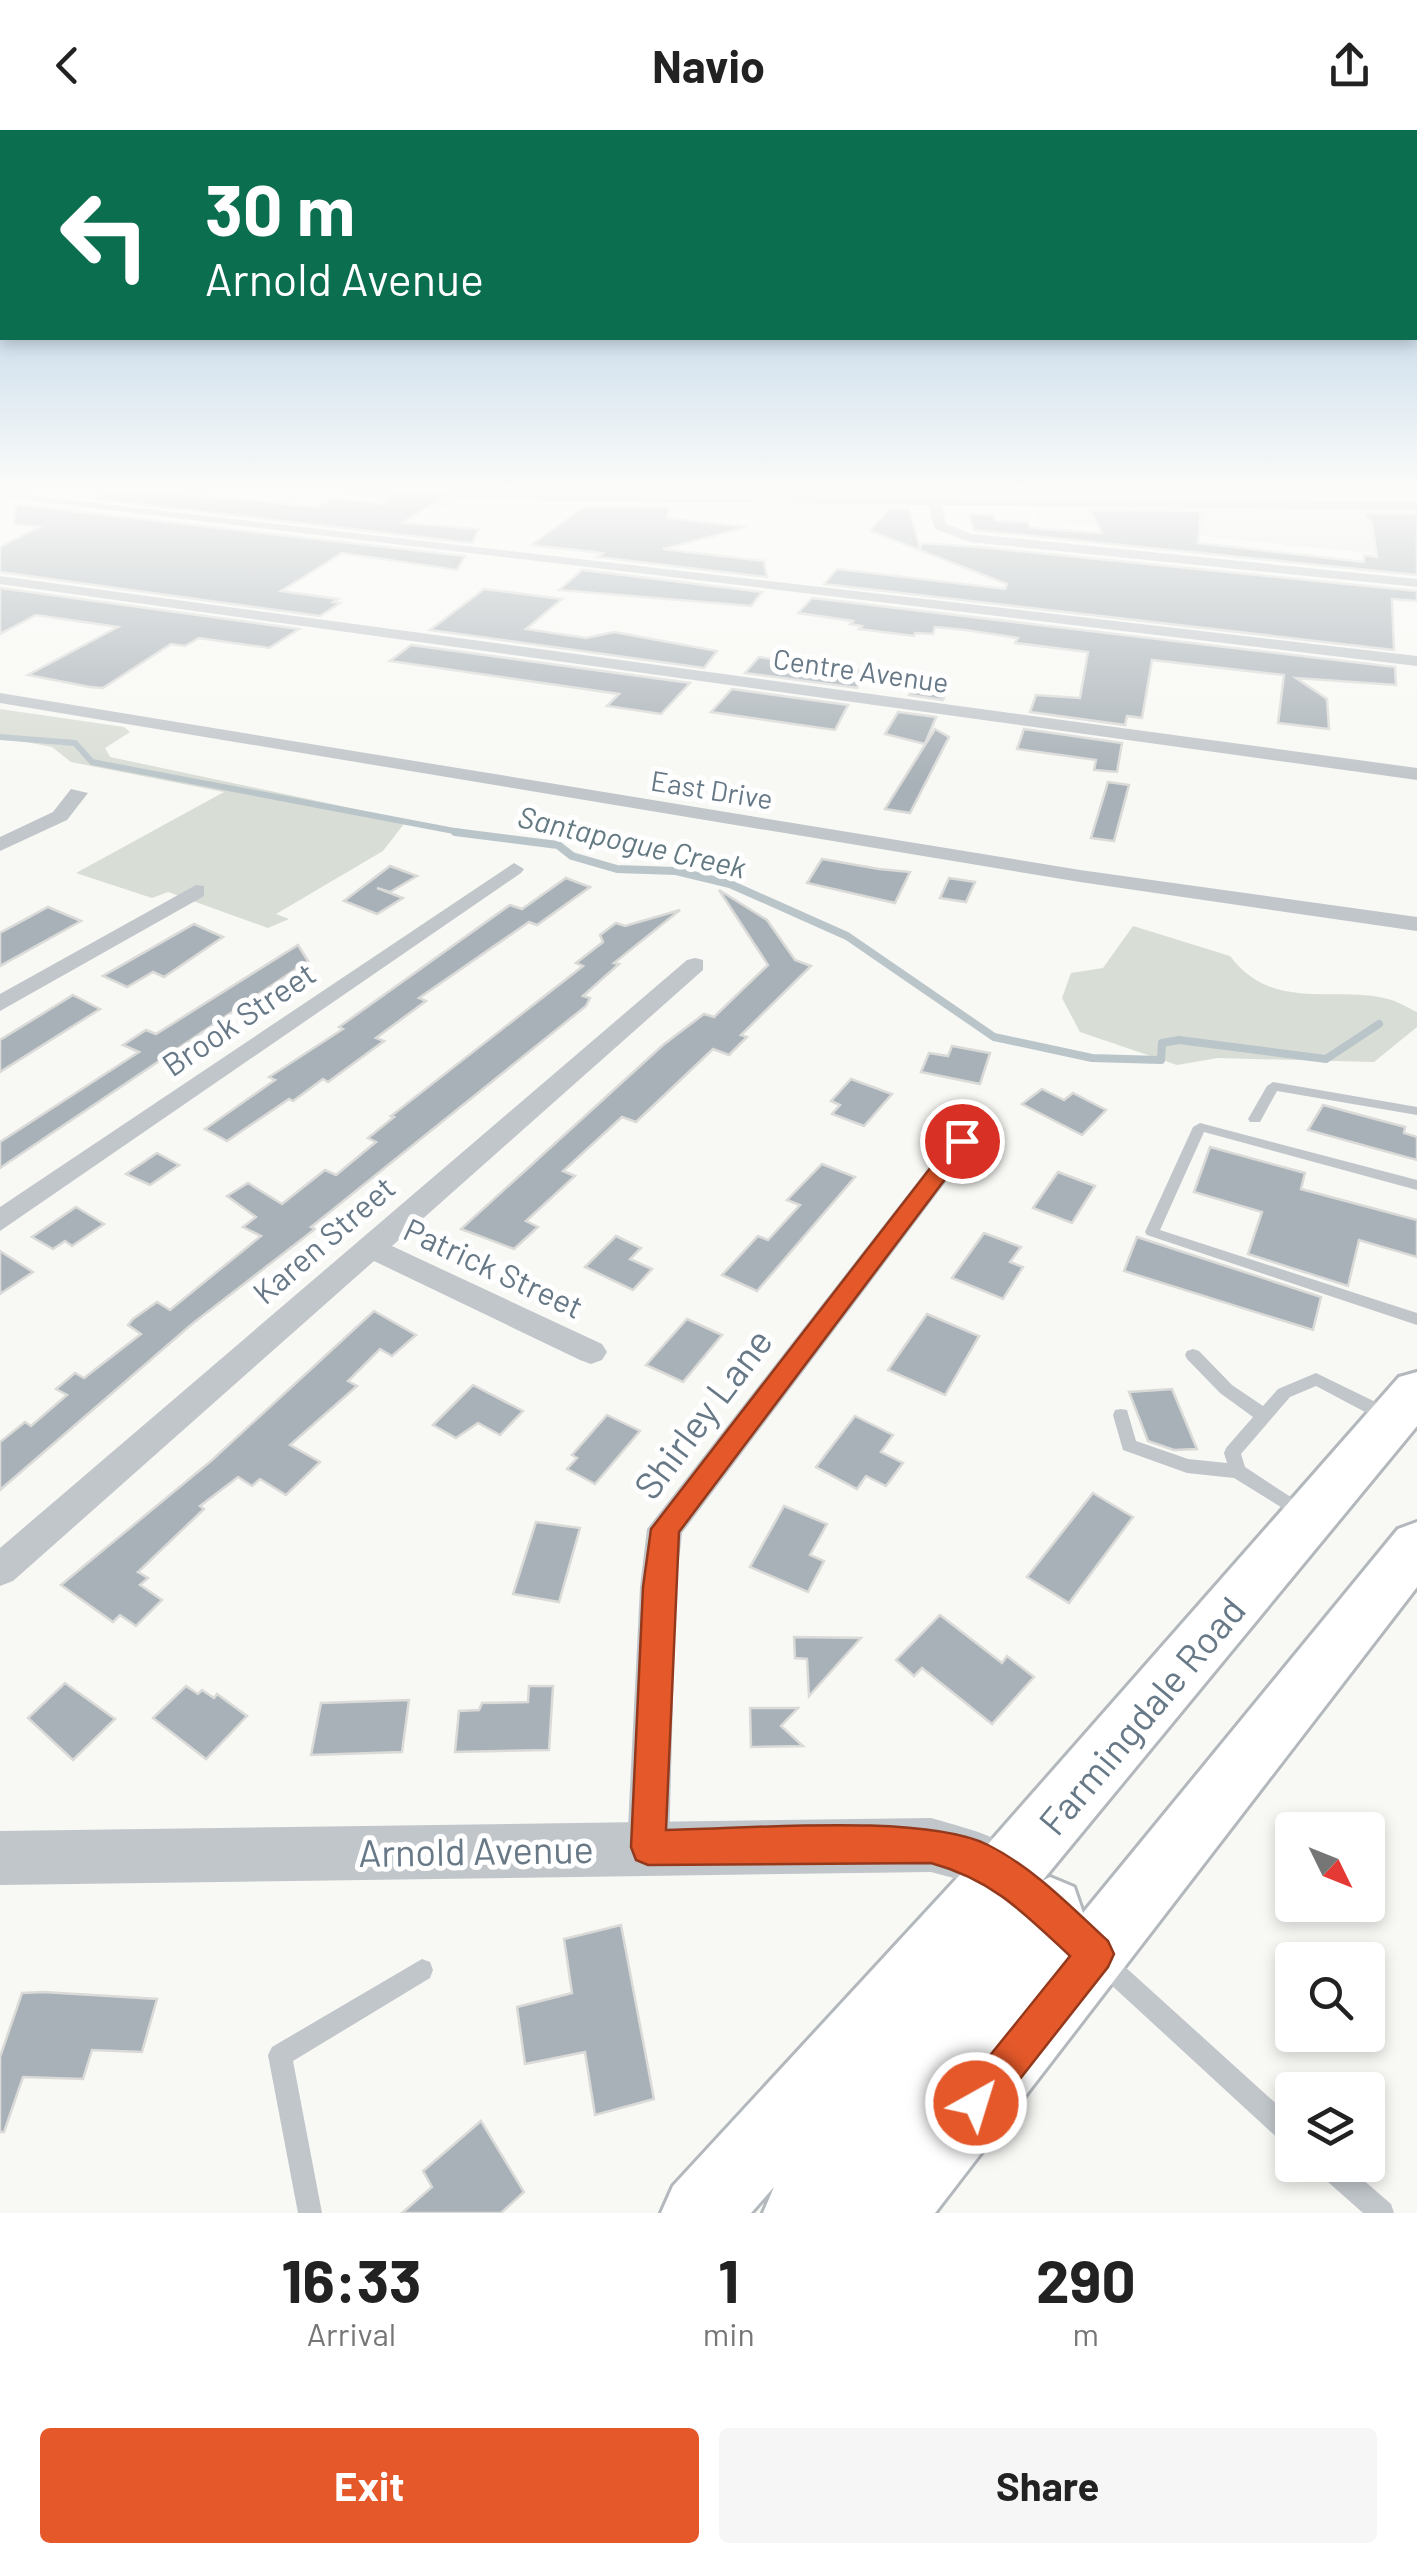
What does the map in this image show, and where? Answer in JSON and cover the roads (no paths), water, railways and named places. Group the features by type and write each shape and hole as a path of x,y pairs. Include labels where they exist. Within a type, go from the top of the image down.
{"main road":[{"name":"Farmingdale Road","path":"888,2213 1050,1913 1309,1518 1405,1405"},
{"name":"Farmingdale Road","path":"700,2213 1050,1913 1409,1569"},
{"path":"802,2213 1050,1913"}],"street":[{"name":"Centre Avenue","path":"67,589 1417,774"},
{"path":"812,589 1417,661"},
{"name":"East Drive","path":"0,698 1062,873 1417,924"},
{"path":"0,845 60,816 78,792"},
{"name":"Brook Street","path":"0,1221 514,869"},
{"path":"0,1004 196,892"},
{"name":"Karen Street","path":"0,1570 368,1246 696,965"},
{"name":"Shirley Lane","path":"648,1847 658,1587 665,1529 962,1141"},
{"name":"Patrick Street","path":"368,1246 591,1352"},
{"name":"Arnold Avenue","path":"0,1858 931,1845 977,1858 1050,1913"}],"lane":[{"path":"1256,1119 1273,1086 1417,1111"},
{"path":"1417,1185 1200,1126 1152,1232 1417,1319"},
{"path":"1193,1355 1226,1389 1264,1416"},
{"path":"1238,1471 1232,1453 1284,1393 1316,1379 1405,1405"},
{"path":"1121,1415 1129,1446 1187,1466 1238,1471 1309,1518"},
{"path":"1050,1913 1275,2118"},
{"path":"310,2213 280,2055 422,1970"},
{"path":"1347,2182 1382,2213"}],"waterway":[{"name":"Santapogue Creek","path":"0,737 75,743 92,762 468,834"},
{"name":"Santapogue Creek","path":"455,832 468,834"},
{"name":"Santapogue Creek","path":"468,834 558,845 572,856 617,869 676,871 730,884 847,936 994,1037 1092,1058 1161,1060 1162,1043 1179,1040 1326,1059 1379,1024"},
{"name":"Santapogue Creek","path":"468,834 475,835"}]}
